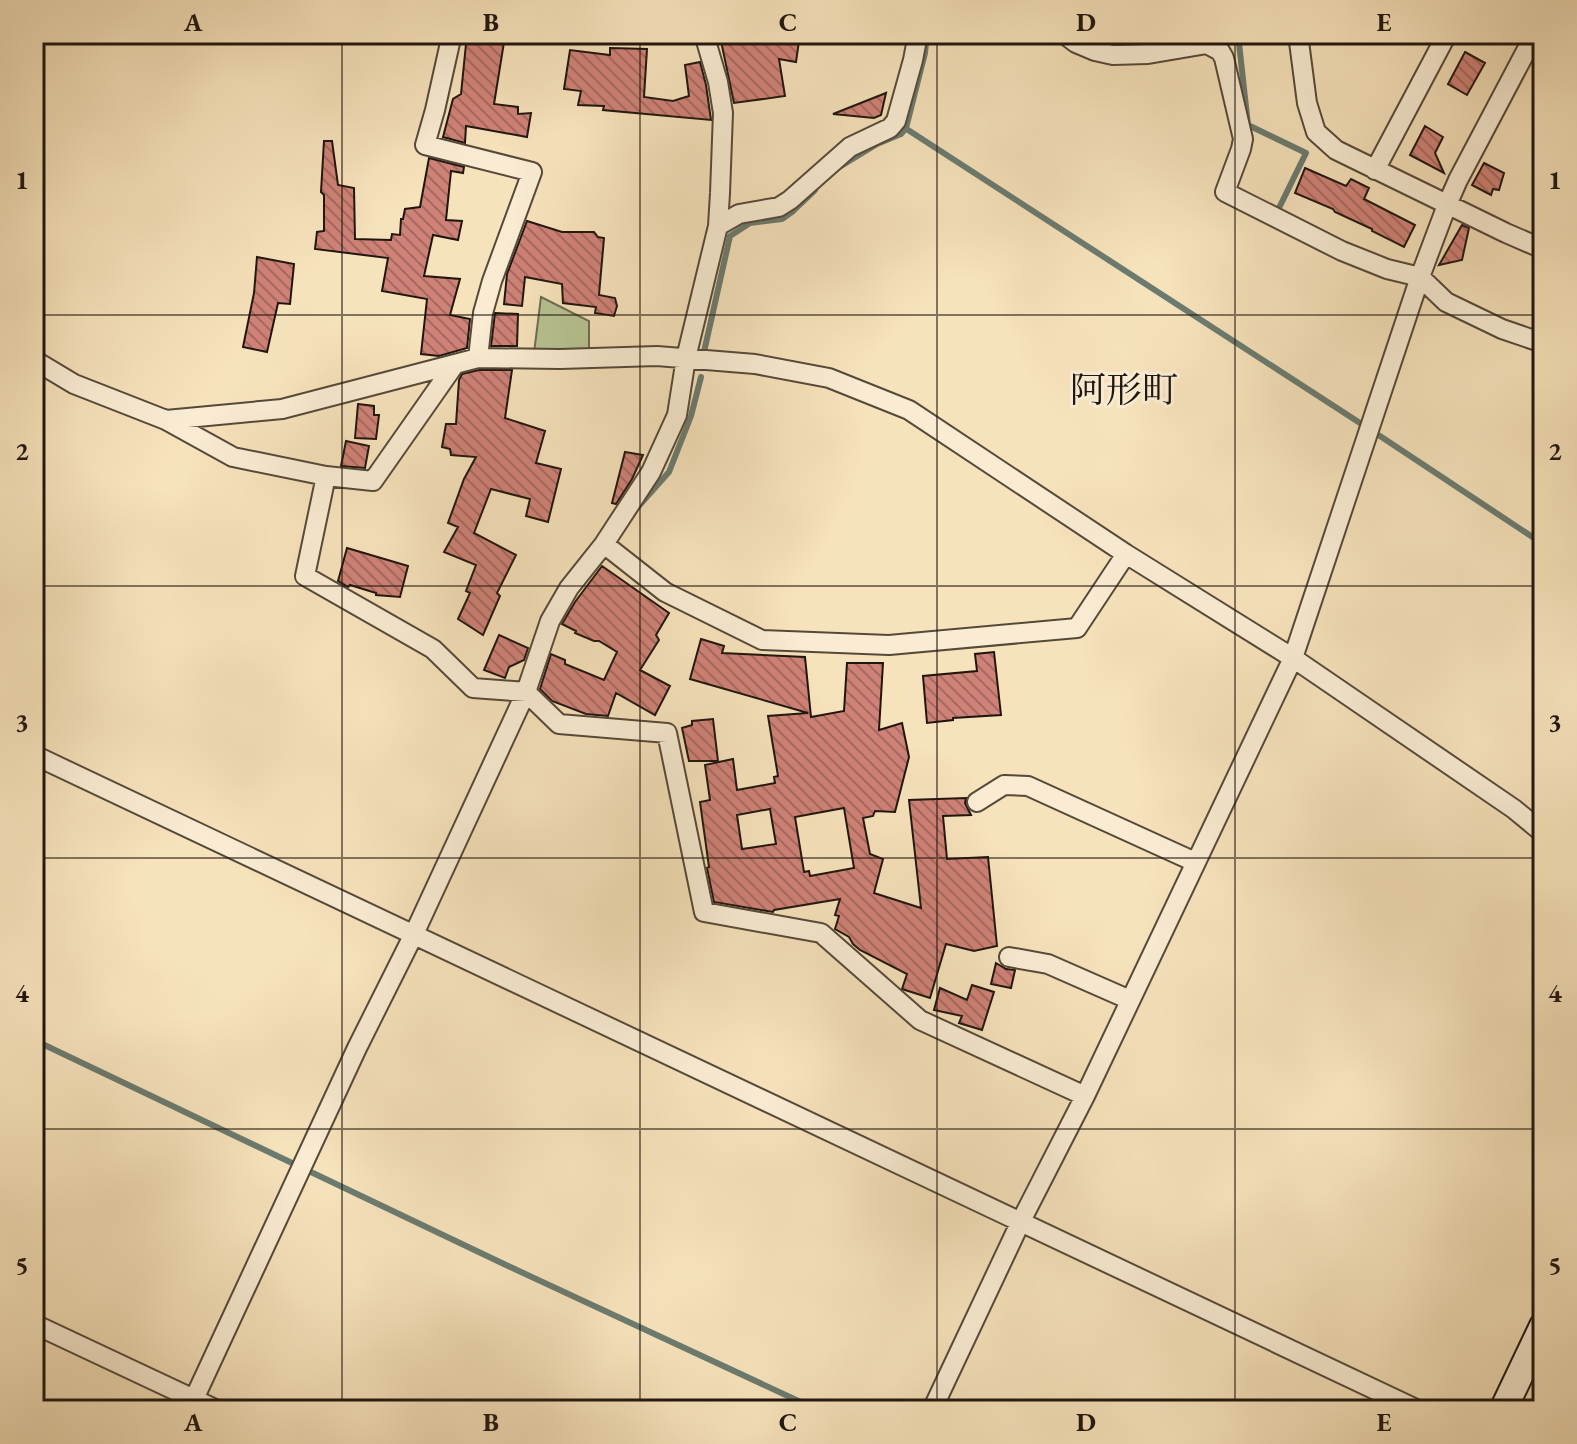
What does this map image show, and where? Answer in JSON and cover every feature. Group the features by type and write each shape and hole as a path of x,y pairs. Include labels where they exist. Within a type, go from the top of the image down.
{"main road":[{"path":"1503,1410 1543,1326"}],"street":[{"path":"452,34 425,145 532,172 492,281 483,313 478,358"},
{"path":"194,1399 526,692 550,621 569,588 604,544 651,472 677,415 686,358 718,226 723,113 704,34"},
{"path":"718,226 739,214 779,207 850,147 890,128 896,121 918,34"},
{"path":"1064,34 1076,43 1113,55 1148,54 1207,44 1220,51 1243,139 1225,192 1342,251 1387,269 1420,277 1446,302 1502,329 1543,343"},
{"path":"1298,34 1307,103 1316,132 1336,150 1543,248"},
{"path":"1375,170 1447,34"},
{"path":"932,1410 1293,658 1447,205 1535,34"},
{"path":"166,420 282,409 478,358 657,356 755,364 829,378 909,410 1126,554 1293,658 1514,809 1543,833"},
{"path":"34,360 74,384 166,420 233,457 326,476 373,481 455,364"},
{"path":"326,476 305,576 433,649 473,688 526,692 559,724 667,733 704,912 821,933 920,1020 1085,1096"},
{"path":"604,544 665,592 762,640 889,645 1077,628 1126,554"},
{"path":"34,755 1418,1410"},
{"path":"977,802 1004,785 1028,786 1195,862"},
{"path":"1009,957 1048,964 1130,1000"},
{"path":"34,1324 217,1410"}],"green space":[{"path":"541,297 589,321 589,352 534,353"}],"building":[{"path":"467,34 505,36 494,104 518,107 518,114 531,113 527,137 466,126 465,143 443,137 453,99 461,94"},
{"path":"758,34 800,34 796,62 779,59 785,96 734,103 721,41"},
{"path":"610,48 647,49 644,97 673,101 689,96 685,65 700,62 711,120 578,105 581,91 564,89 570,50 610,55"},
{"path":"1465,52 1485,63 1467,95 1448,84"},
{"path":"886,93 881,115 874,118 833,114"},
{"path":"1425,126 1443,137 1435,153 1444,173 1410,155"},
{"path":"324,141 332,141 338,185 354,188 355,239 391,240 392,234 400,235 405,209 420,207 429,158 464,167 463,173 451,171 446,220 462,221 458,240 433,235 424,276 460,279 450,315 470,319 467,348 439,356 421,354 427,299 382,291 388,258 315,249 317,232 324,231 324,195 321,192"},
{"path":"1484,163 1504,173 1499,190 1493,189 1491,195 1472,185"},
{"path":"1305,168 1346,186 1351,179 1369,188 1364,199 1415,225 1404,247 1333,209 1295,193"},
{"path":"527,221 562,232 594,232 604,238 599,295 615,298 617,306 614,316 595,313 596,307 563,303 562,284 525,277 522,306 504,304 507,274"},
{"path":"1462,225 1469,228 1462,260 1439,265"},
{"path":"257,257 294,264 290,304 278,303 267,352 243,347 254,293"},
{"path":"495,313 518,314 517,346 491,346"},
{"path":"479,370 512,370 505,418 545,431 536,463 561,469 548,522 526,516 530,499 491,489 474,533 516,555 497,593 500,596 483,635 458,619 470,593 466,591 476,565 444,552 458,527 448,523 464,479 476,457 451,455 450,449 442,447 446,424 456,424 459,380 462,374"},
{"path":"358,404 374,406 374,415 379,415 376,439 355,438"},
{"path":"346,441 369,446 365,468 341,466"},
{"path":"625,452 643,455 616,504 612,503"},
{"path":"347,548 408,566 400,597 376,595 338,581"},
{"path":"602,566 669,613 656,635 659,640 640,670 670,686 655,715 616,693 608,716 586,714 552,701 540,689 551,654 565,660 565,664 604,680 617,652 562,624"},
{"path":"499,635 528,648 524,660 509,667 505,678 484,670"},
{"path":"701,639 724,646 722,653 805,657 811,717 844,711 847,663 883,663 879,730 902,723 909,757 895,812 875,811 873,816 863,818 870,854 883,859 874,893 921,908 909,800 966,798 971,815 943,816 947,859 988,857 997,946 974,951 946,944 930,998 902,989 907,974 860,950 849,937 835,929 840,899 773,912 714,902 700,802 710,800 705,765 733,759 737,790 775,783 774,777 778,776 768,716 808,713 690,679","holes":["844,808 854,868 810,876 809,871 804,872 795,817","770,809 776,844 742,849 737,815"]},
{"path":"994,652 1001,715 927,723 923,676 977,671 975,654"},
{"path":"713,719 718,761 689,761 682,728 692,725 692,721"},
{"path":"996,963 1015,970 1011,988 991,984"},
{"path":"972,985 994,992 982,1030 959,1023 962,1016 934,1010 940,988 967,1000"}],"waterway":[{"path":"841,166 877,144 901,134 906,128 927,34"},
{"path":"1223,34 1238,34 1248,125 1306,153 1278,210"},
{"path":"905,128 1543,544"},
{"path":"704,352 730,236 750,223 782,219 815,190"},
{"path":"637,508 669,472 691,416 701,377"},
{"path":"34,1040 818,1410"}],"district":[{"name":"阿形町","path":"1124,389"}]}
